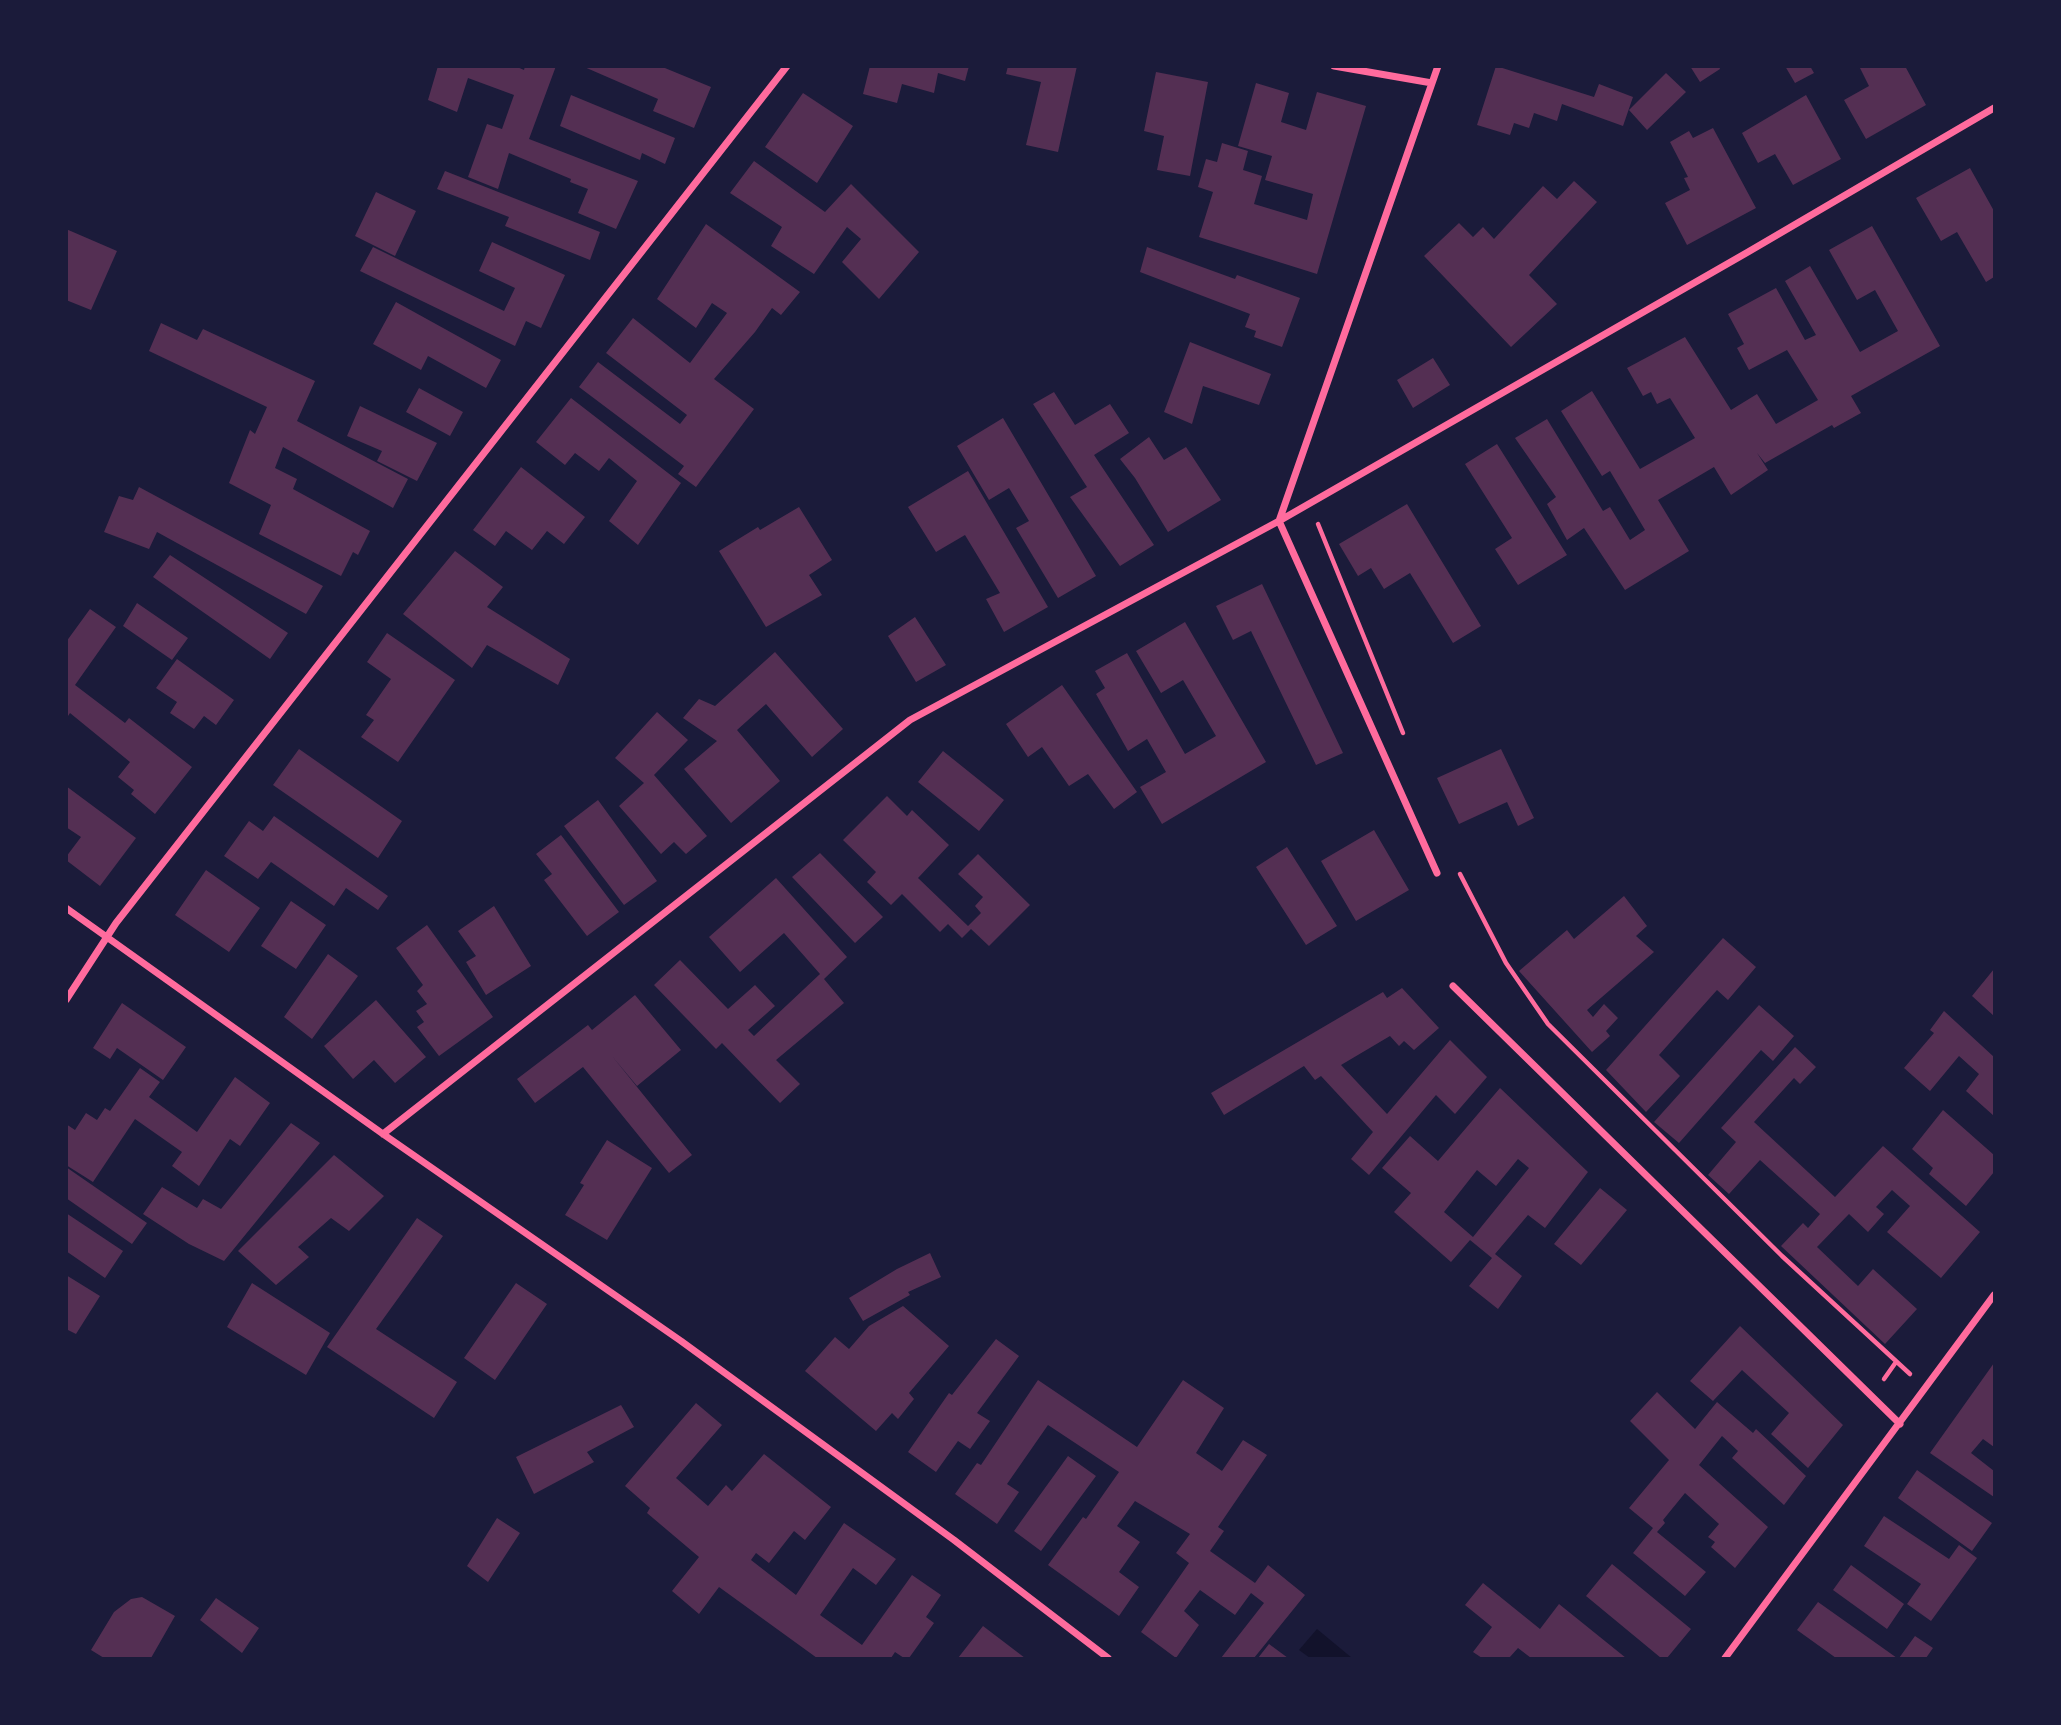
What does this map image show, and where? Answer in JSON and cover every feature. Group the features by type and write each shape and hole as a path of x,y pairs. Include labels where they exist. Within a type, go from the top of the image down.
{"street":[{"path":"66,1000 106,936 788,66"},
{"path":"1334,66 1432,83"},
{"path":"1437,873 1279,521 1438,66"},
{"path":"383,1134 911,720 1279,521 1760,246 1994,108"},
{"path":"66,908 383,1134 692,1349 954,1540 1108,1658"},
{"path":"1453,986 1900,1424"},
{"path":"1725,1658 1994,1295"}],"path":[{"path":"1309,504 1406,742"},
{"path":"1457,868 1506,963 1548,1024 1782,1256 1926,1388"}],"shaded area":[{"path":"1317,1629 1352,1658 1310,1658 1299,1650"}],"building":[{"path":"438,66 515,66 524,70 525,66 556,66 529,139 638,181 616,229 578,213 588,189 509,153 498,189 468,177 487,124 502,129 514,95 468,78 457,112 428,100"},
{"path":"582,66 660,66 711,87 694,128 653,111 658,99"},
{"path":"870,66 969,66 965,81 938,73 934,93 902,84 897,103 863,94"},
{"path":"1008,66 1077,66 1058,152 1026,145 1041,82 1006,74"},
{"path":"1496,66 1594,97 1599,84 1633,97 1623,126 1562,104 1557,121 1534,113 1529,128 1514,123 1510,135 1477,125"},
{"path":"1690,66 1719,66 1720,69 1700,82"},
{"path":"1785,66 1810,66 1814,73 1795,83"},
{"path":"1859,66 1905,66 1926,105 1866,139 1844,100 1869,86"},
{"path":"1156,72 1208,82 1190,176 1157,170 1164,136 1144,131"},
{"path":"1666,73 1686,92 1647,130 1629,110"},
{"path":"1256,83 1289,93 1281,122 1306,130 1317,92 1366,106 1317,274 1199,237 1213,192 1198,187 1206,159 1217,162 1222,143 1248,151 1243,170 1262,176 1254,204 1307,220 1313,194 1265,180 1272,156 1238,146"},
{"path":"803,93 853,126 817,183 765,147"},
{"path":"571,95 675,138 665,164 642,153 640,160 560,126"},
{"path":"1806,95 1841,159 1793,185 1775,154 1758,163 1742,133"},
{"path":"1713,128 1756,208 1687,245 1665,203 1690,190 1684,178 1688,177 1670,142 1689,131 1693,138"},
{"path":"754,161 825,212 851,184 919,252 879,299 842,262 861,239 847,227 814,274 771,246 782,227 730,193"},
{"path":"1970,168 1994,211 1994,277 1986,282 1957,232 1941,241 1916,198"},
{"path":"445,171 600,232 590,260 505,226 509,217 437,189"},
{"path":"1574,181 1597,202 1529,275 1557,304 1511,347 1424,256 1459,223 1473,237 1483,227 1494,239 1543,186 1557,199"},
{"path":"376,192 416,211 395,256 355,236"},
{"path":"706,224 800,292 781,315 772,308 714,379 754,409 696,487 678,474 684,466 579,387 598,362 680,424 687,415 606,353 633,318 690,363 727,313 712,303 696,328 657,299"},
{"path":"1872,226 1940,346 1851,396 1861,413 1834,428 1832,425 1765,463 1757,453 1768,470 1731,495 1714,467 1658,500 1689,551 1625,590 1584,528 1567,540 1547,504 1556,497 1515,438 1547,419 1603,511 1610,507 1630,540 1645,530 1610,471 1602,476 1561,411 1592,391 1640,469 1695,438 1670,398 1657,404 1651,392 1643,396 1627,368 1685,337 1731,410 1757,394 1776,424 1818,400 1787,350 1749,370 1737,348 1744,344 1728,314 1776,288 1805,340 1816,335 1785,281 1810,266 1860,352 1898,331 1875,290 1857,300 1829,250"},
{"path":"66,229 117,251 91,310 66,300"},
{"path":"492,242 565,275 541,328 526,321 515,346 360,271 373,247 504,311 515,288 479,271"},
{"path":"1147,247 1235,279 1237,275 1300,298 1282,347 1254,337 1256,331 1245,327 1250,314 1140,272"},
{"path":"396,302 501,360 486,388 428,356 421,370 373,344"},
{"path":"161,323 197,340 203,329 315,381 297,421 408,479 393,508 283,447 275,468 297,479 293,489 370,531 358,555 353,552 341,576 259,534 271,505 229,483 250,430 255,434 267,407 149,351"},
{"path":"1190,342 1271,374 1259,405 1203,386 1192,424 1164,412"},
{"path":"1433,358 1450,385 1413,408 1397,380"},
{"path":"419,388 463,412 450,436 406,412"},
{"path":"1054,392 1075,425 1110,404 1129,433 1094,455 1154,545 1120,566 1070,497 1087,487 1033,404"},
{"path":"571,398 681,483 638,545 609,521 637,481 609,458 599,471 575,453 565,465 536,442"},
{"path":"360,406 437,443 417,481 377,461 382,451 347,436"},
{"path":"1003,418 1096,576 1058,598 1016,528 1029,521 1009,488 989,500 957,446"},
{"path":"1149,437 1164,460 1186,447 1221,500 1168,532 1120,459"},
{"path":"1497,444 1567,555 1518,585 1495,549 1512,538 1465,464"},
{"path":"521,467 585,517 564,544 547,531 532,550 506,531 495,546 473,530"},
{"path":"968,471 1048,607 1004,632 986,599 1000,593 965,535 936,552 908,507"},
{"path":"139,487 323,586 306,614 157,532 149,549 104,532 119,496 133,500"},
{"path":"1407,504 1481,626 1453,643 1410,573 1384,589 1371,568 1358,576 1339,544"},
{"path":"799,507 832,560 809,575 822,595 766,627 719,551 758,527 760,530"},
{"path":"455,551 503,587 487,607 570,659 558,685 487,645 472,668 403,614"},
{"path":"170,555 288,633 270,659 153,577"},
{"path":"1262,584 1343,753 1316,765 1251,631 1233,640 1216,606"},
{"path":"137,603 188,638 172,660 123,626"},
{"path":"90,609 116,627 75,685 125,723 129,718 192,767 155,814 131,794 134,790 118,777 130,762 70,713 66,719 66,642"},
{"path":"915,617 946,665 916,682 888,636"},
{"path":"1185,622 1266,762 1162,824 1140,787 1166,772 1147,739 1128,751 1096,694 1105,688 1095,671 1127,653 1185,754 1216,736 1183,680 1161,693 1136,651"},
{"path":"387,633 455,680 398,762 361,737 374,720 366,715 391,679 367,662"},
{"path":"775,652 843,729 812,757 766,704 737,730 780,781 731,823 684,769 717,741 683,718 699,699 715,706"},
{"path":"177,659 234,700 216,725 204,716 194,729 170,713 177,702 156,688"},
{"path":"1062,685 1137,792 1114,809 1088,774 1069,786 1042,747 1028,757 1006,724"},
{"path":"657,712 688,740 654,775 707,836 686,854 674,842 661,854 619,806 644,783 615,758"},
{"path":"299,749 402,821 378,858 273,785"},
{"path":"1501,749 1534,818 1518,826 1507,802 1459,824 1437,778"},
{"path":"943,751 1004,800 979,831 918,782"},
{"path":"66,786 136,838 100,886 66,860 81,837 66,827"},
{"path":"887,796 907,816 912,810 949,845 918,878 968,926 981,913 975,906 983,897 958,874 978,854 1030,905 989,946 971,929 962,938 948,924 940,932 902,894 891,905 867,882 876,872 843,840"},
{"path":"598,800 657,881 624,905 564,826"},
{"path":"274,816 388,896 378,910 346,888 334,906 271,862 258,879 224,856 249,821 263,831"},
{"path":"1374,830 1409,890 1356,921 1321,861"},
{"path":"561,835 619,912 587,936 544,880 552,874 536,854"},
{"path":"1287,847 1337,926 1306,945 1256,867"},
{"path":"820,853 883,917 855,943 792,877"},
{"path":"206,870 260,908 229,952 175,915"},
{"path":"776,878 847,957 824,979 844,1003 776,1060 800,1084 780,1103 722,1043 716,1049 654,985 680,960 728,1009 755,985 775,1006 748,1030 754,1036 820,974 784,933 740,972 709,937"},
{"path":"1624,896 1647,926 1636,936 1654,952 1587,1010 1593,1017 1604,1004 1618,1018 1606,1031 1610,1036 1592,1052 1519,971 1567,930 1574,939"},
{"path":"291,901 326,925 296,969 261,946"},
{"path":"494,906 531,966 486,995 466,962 476,956 458,931"},
{"path":"427,925 493,1017 439,1056 417,1027 424,1022 416,1011 427,1004 417,991 423,985 396,948"},
{"path":"1723,938 1756,967 1728,1000 1717,990 1659,1055 1680,1076 1646,1112 1606,1070"},
{"path":"328,954 358,976 312,1039 284,1017"},
{"path":"1994,969 1994,1016 1972,996"},
{"path":"1402,988 1439,1028 1414,1050 1404,1041 1399,1046 1390,1036 1341,1065 1387,1114 1450,1040 1487,1077 1455,1114 1436,1095 1369,1175 1351,1159 1373,1132 1321,1076 1315,1080 1304,1066 1224,1115 1211,1093 1383,992 1387,998"},
{"path":"635,995 681,1050 637,1086 612,1056 692,1155 669,1173 583,1067 535,1103 517,1079 588,1025 592,1030"},
{"path":"376,1000 426,1057 395,1083 374,1060 353,1079 324,1046"},
{"path":"122,1003 186,1047 163,1080 117,1048 110,1059 93,1048"},
{"path":"1759,1005 1794,1036 1773,1061 1761,1050 1679,1143 1654,1122"},
{"path":"1944,1011 1994,1057 1994,1116 1966,1091 1979,1074 1959,1056 1930,1091 1904,1068 1934,1033 1930,1030"},
{"path":"1795,1047 1816,1067 1800,1084 1794,1078 1754,1122 1835,1197 1883,1146 1980,1232 1941,1278 1887,1232 1910,1206 1892,1190 1876,1207 1884,1214 1868,1232 1849,1214 1817,1247 1858,1286 1873,1269 1917,1309 1885,1344 1781,1246 1803,1223 1808,1228 1820,1214 1760,1160 1729,1194 1708,1175 1736,1142 1721,1128"},
{"path":"140,1068 160,1082 149,1097 197,1132 235,1077 270,1103 240,1146 230,1139 199,1186 172,1166 182,1152 135,1119 93,1182 66,1165 66,1124 75,1130 86,1113 97,1120 105,1108 110,1111"},
{"path":"1500,1088 1588,1172 1545,1228 1528,1215 1495,1254 1522,1276 1498,1309 1469,1286 1492,1258 1470,1240 1451,1262 1394,1212 1411,1193 1382,1168 1410,1136 1438,1161","holes":["1518,1159 1529,1168 1473,1237 1444,1212 1477,1170 1496,1186"]},
{"path":"1943,1110 1994,1155 1994,1172 1966,1206 1929,1174 1933,1168 1912,1149"},
{"path":"291,1123 320,1143 224,1261 189,1244 143,1214 162,1187 197,1208 203,1199 221,1209"},
{"path":"607,1140 652,1168 607,1240 565,1215 584,1185 580,1183"},
{"path":"334,1155 384,1196 349,1231 331,1218 298,1247 309,1257 276,1285 238,1251"},
{"path":"66,1167 147,1223 132,1244 66,1198"},
{"path":"1600,1188 1627,1210 1581,1265 1554,1244"},
{"path":"66,1213 123,1251 105,1278 66,1251"},
{"path":"417,1218 443,1236 376,1329 457,1382 434,1418 327,1347"},
{"path":"930,1253 941,1277 908,1292 910,1295 863,1321 849,1298"},
{"path":"66,1275 100,1296 76,1334 66,1329"},
{"path":"252,1283 330,1333 306,1375 227,1327"},
{"path":"516,1283 547,1304 495,1380 464,1358"},
{"path":"903,1306 949,1346 909,1393 914,1399 898,1419 892,1413 876,1431 805,1371 835,1337 849,1349 869,1326"},
{"path":"1740,1326 1843,1425 1808,1468 1771,1434 1789,1413 1742,1370 1713,1401 1690,1381"},
{"path":"996,1339 1019,1356 977,1413 990,1421 970,1449 958,1441 936,1472 908,1452 949,1393 952,1395"},
{"path":"1994,1363 1994,1447 1983,1439 1971,1453 1994,1471 1994,1497 1930,1453"},
{"path":"1038,1380 1137,1447 1183,1380 1224,1408 1196,1453 1222,1471 1243,1440 1267,1455 1218,1527 1224,1531 1210,1551 1255,1583 1268,1565 1305,1595 1254,1658 1221,1658 1264,1603 1251,1593 1235,1615 1200,1590 1184,1611 1199,1625 1176,1658 1141,1632 1189,1563 1176,1553 1190,1534 1135,1501 1117,1526 1140,1542 1119,1572 1139,1587 1119,1616 1048,1565 1083,1517 1086,1519 1119,1472 1048,1425 1007,1484 1019,1492 997,1524 955,1494 977,1463 981,1465"},
{"path":"1657,1392 1695,1429 1717,1402 1753,1433 1756,1429 1806,1476 1784,1505 1732,1458 1738,1451 1722,1436 1699,1465 1768,1527 1735,1568 1711,1547 1715,1542 1708,1537 1719,1524 1685,1493 1663,1520 1665,1523 1657,1532 1706,1572 1685,1596 1633,1553 1653,1528 1629,1508 1669,1460 1630,1421"},
{"path":"696,1403 722,1425 676,1478 708,1506 726,1485 732,1491 764,1454 831,1507 805,1540 794,1531 769,1563 756,1553 751,1560 796,1595 844,1523 896,1559 876,1585 853,1568 820,1615 862,1645 912,1575 941,1595 926,1617 934,1623 909,1658 895,1652 891,1658 817,1658 719,1587 699,1614 672,1591 699,1557 647,1513 650,1508 625,1486"},
{"path":"621,1405 634,1427 587,1452 594,1462 534,1494 516,1457"},
{"path":"1068,1456 1096,1476 1041,1551 1014,1531"},
{"path":"1917,1470 1992,1523 1972,1551 1898,1498"},
{"path":"1884,1516 1949,1559 1959,1545 1977,1558 1931,1621 1907,1604 1921,1584 1864,1546"},
{"path":"497,1518 520,1533 488,1582 467,1566"},
{"path":"1612,1564 1691,1629 1667,1658 1661,1658 1586,1596"},
{"path":"1851,1565 1904,1604 1887,1629 1833,1590"},
{"path":"1483,1583 1540,1629 1559,1604 1626,1658 1531,1658 1518,1648 1509,1658 1482,1658 1473,1652 1492,1627 1465,1605"},
{"path":"142,1597 175,1616 151,1658 104,1658 91,1650 114,1612 131,1599"},
{"path":"216,1598 259,1628 242,1653 200,1620"},
{"path":"1818,1602 1897,1658 1836,1658 1797,1630"},
{"path":"983,1626 1025,1658 958,1658"},
{"path":"1915,1636 1933,1648 1926,1658 1899,1658"},
{"path":"1269,1644 1288,1658 1258,1658"}]}
